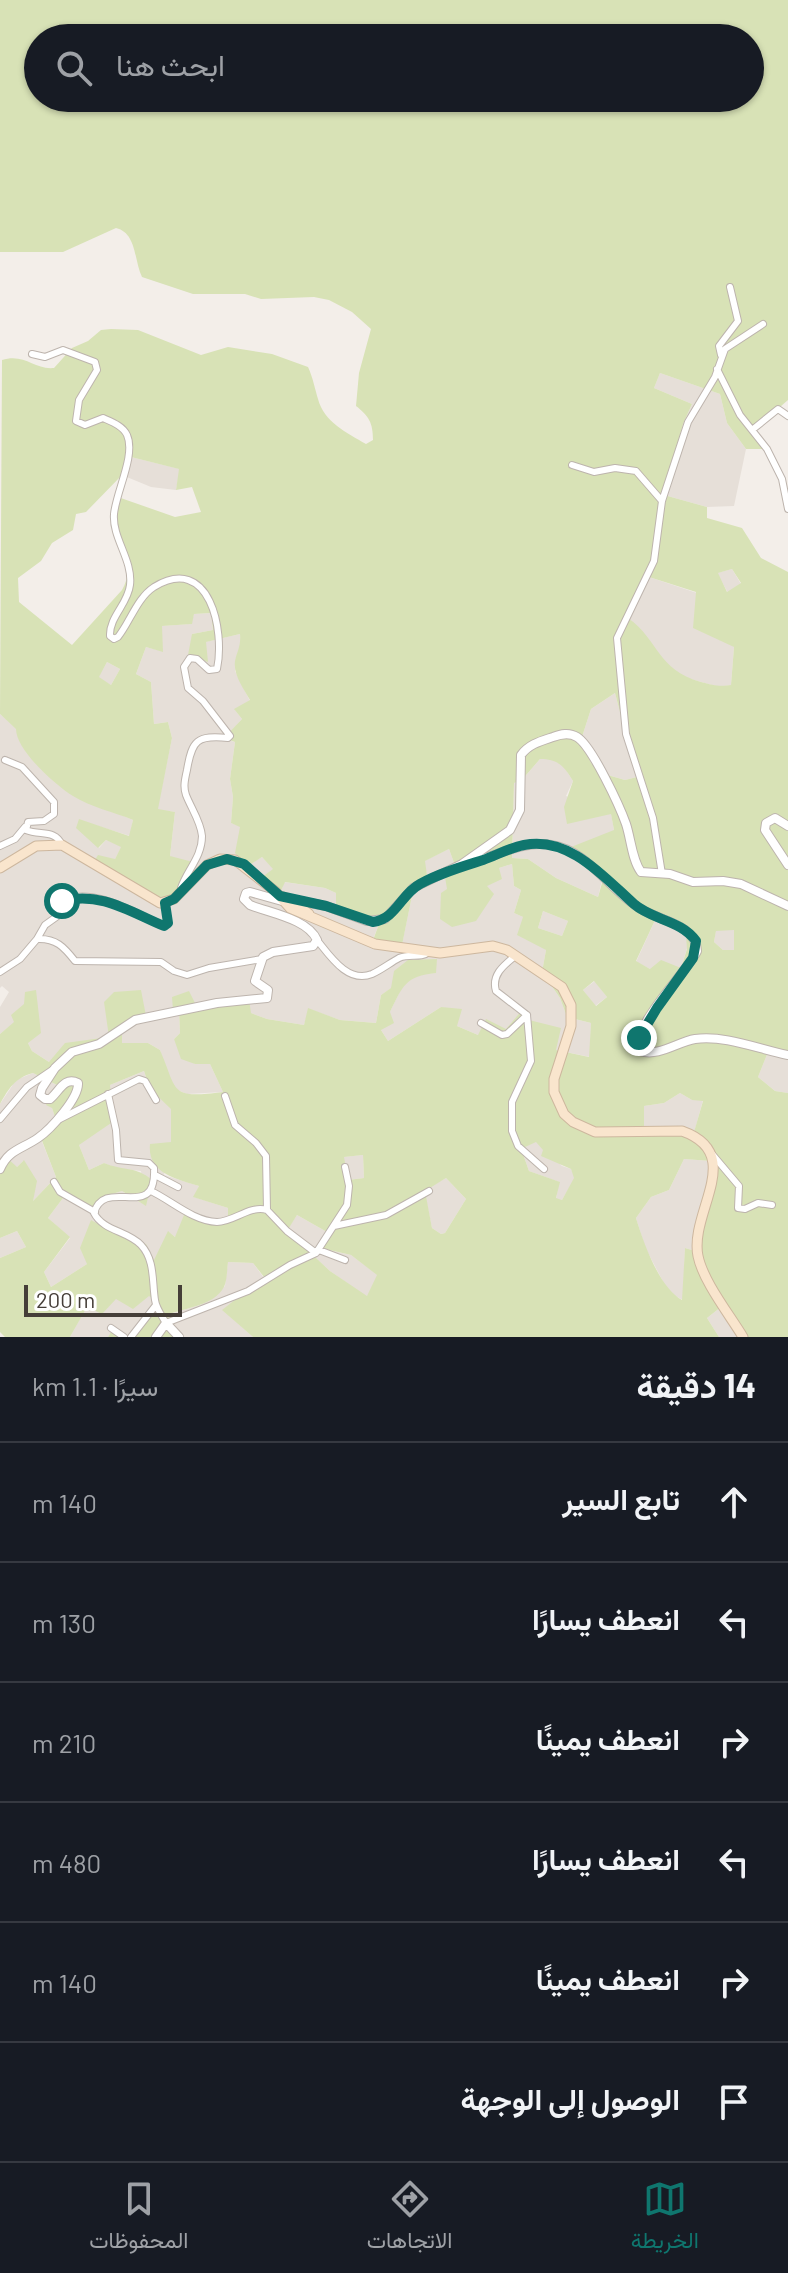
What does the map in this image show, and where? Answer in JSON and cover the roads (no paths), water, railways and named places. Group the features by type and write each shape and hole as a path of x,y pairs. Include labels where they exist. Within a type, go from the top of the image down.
{"main road":[{"path":"0,868 36,846 62,845 140,893 156,902 165,903 207,865 227,859 244,864 290,908 375,944 429,952 460,952 493,946 516,955 562,987 571,1005 571,1026 554,1079 558,1103 564,1114 583,1128 595,1132 682,1131 693,1135 709,1152 713,1179 698,1234 697,1254 704,1273 743,1337"}],"street":[{"path":"662,874 653,818 626,734 617,644 622,622 654,561 662,501 688,422 717,369 721,355 719,346 738,321 730,287"},
{"path":"721,355 746,333 763,324"},
{"path":"32,354 45,357 66,351 95,362 97,370 84,390 76,421 85,425 103,418 122,428 128,439 128,458 114,516 129,566 130,586 112,623 110,636 114,639 118,637 152,589 175,581 197,583 206,592 214,613 218,634 217,669 209,670 197,659 190,658 185,664 184,678 188,688 203,701 230,736 204,738 194,744 190,751 185,791 202,838 198,858 185,876 180,892"},
{"path":"717,369 740,415 767,449 779,473 788,509"},
{"path":"752,430 778,409 788,416"},
{"path":"572,465 594,472 615,468 636,471 662,501"},
{"path":"779,473 788,475"},
{"path":"429,952 422,957 401,957 370,975 362,976 336,963 315,934 305,926 250,905 244,899 250,892 326,906 367,921 379,921 390,915 419,884 462,864 505,835 515,824 521,802 520,760 524,751 532,744 565,734 583,742 615,797 638,868 644,873 693,882 741,884 788,906"},
{"path":"0,846 15,839 31,821 50,818 56,808 22,767 5,760"},
{"path":"788,826 775,818 766,823 765,830 788,865"},
{"path":"25,827 32,832 58,837 62,845"},
{"path":"462,864 524,845 559,846 595,871 638,908 690,933 696,941 697,951 639,1038 640,1051 660,1051 695,1039 712,1039 788,1055"},
{"path":"0,972 16,963 37,939 42,928 59,915 60,902 65,899 97,898 164,926 168,923 165,903"},
{"path":"37,939 60,944 75,961 161,962 187,975 262,959 273,952 313,946 317,940"},
{"path":"516,955 501,968 494,985 496,991 527,1015 531,1061 512,1102 512,1131 518,1146 544,1169"},
{"path":"0,1119 27,1087 72,1052 99,1044 135,1020 217,1003 266,999 268,990 255,981 262,959"},
{"path":"481,1023 502,1035 527,1015"},
{"path":"0,1169 13,1150 39,1137 56,1120 78,1086 76,1082 68,1081 50,1099 42,1098 40,1091 55,1068"},
{"path":"56,1120 142,1079 156,1100"},
{"path":"95,1212 99,1203 114,1196 139,1199 151,1191 155,1175 149,1163 118,1160 116,1130 108,1094"},
{"path":"225,1096 235,1125 266,1156 267,1210"},
{"path":"709,1152 739,1186 738,1208 745,1209 758,1203 772,1205"},
{"path":"156,1337 166,1323 248,1291 318,1251 349,1198 345,1167"},
{"path":"155,1175 178,1187"},
{"path":"54,1182 60,1192 95,1212 101,1222 134,1238 144,1247 155,1282 156,1305 179,1337"},
{"path":"151,1191 196,1217 216,1222 256,1209 267,1210 287,1231 318,1251 345,1260"},
{"path":"334,1226 386,1215 429,1191"},
{"path":"131,1337 156,1305"},
{"path":"111,1328 121,1336"}]}
